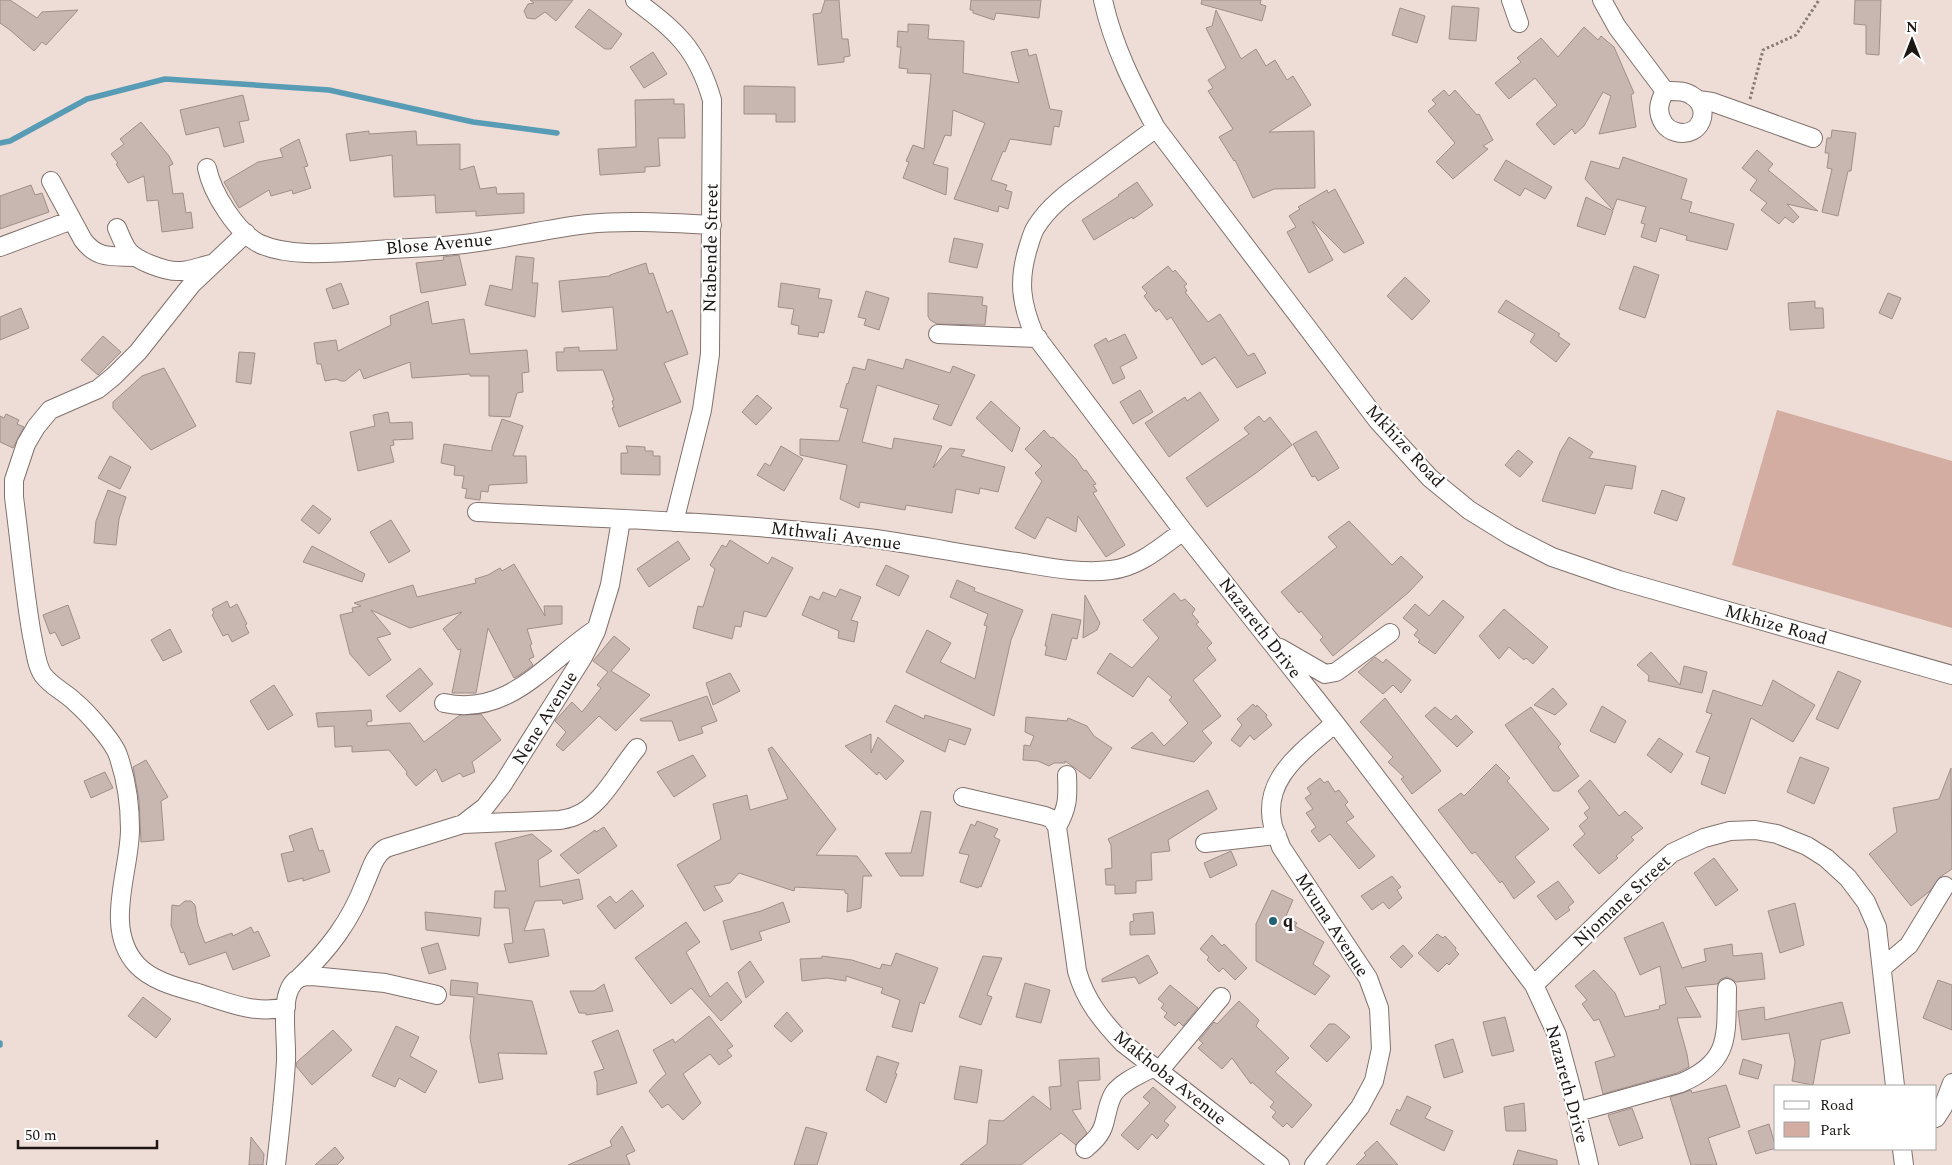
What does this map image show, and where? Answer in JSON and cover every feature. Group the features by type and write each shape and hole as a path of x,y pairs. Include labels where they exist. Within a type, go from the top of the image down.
{"street":[{"name":"Ntabende Street","path":"635,0 664,23 689,48 700,66 712,100 710,354 706,388 696,435 674,522"},
{"name":"Mkhize Road","path":"1103,0 1108,23 1130,81 1156,128 1378,421 1430,478 1469,510 1511,536 1552,557 1628,583 1952,675"},
{"path":"1511,0 1519,23"},
{"path":"1602,0 1617,28 1665,91"},
{"path":"1665,91 1679,91 1691,94 1698,100 1704,115 1702,123 1693,131 1679,133 1666,127 1660,114 1659,104 1665,91"},
{"path":"1698,100 1712,102 1813,138"},
{"name":"Nazareth Drive","path":"1156,128 1065,195 1048,211 1035,228 1024,262 1022,280 1022,298 1026,313 1038,338 1183,531 1274,644 1534,985 1557,1035 1589,1165"},
{"name":"Blose Avenue","path":"207,168 216,194 246,233 260,244 279,249 326,253 463,244 588,224 656,223 712,225"},
{"path":"51,181 89,249 107,256 134,257"},
{"path":"0,247 72,220"},
{"path":"117,228 127,250 141,261 174,271 190,270 212,263"},
{"path":"246,233 212,263 192,284 138,352 114,376 98,389 57,405 43,417 26,444 20,458 14,480 14,497 31,626 41,671 51,684 75,701 103,733 117,753 124,779 130,830 120,892 120,916 122,935 128,954 138,966 152,977 182,988 258,1010 286,1007"},
{"path":"938,334 1038,338"},
{"name":"Mthwali Avenue","path":"477,512 800,530 1090,572 1129,566 1146,558 1183,531"},
{"name":"Nene Avenue","path":"300,977 323,955 335,940 361,894 379,852 386,848 463,824 485,807 503,784 583,656 597,628 610,585 621,520"},
{"path":"444,703 460,706 479,705 501,698 540,674 579,640 597,628"},
{"path":"1274,644 1325,674 1330,674 1336,672 1390,633"},
{"name":"Mvuna Avenue","path":"1314,1165 1360,1107 1374,1081 1380,1049 1379,1008 1368,978 1281,847 1273,825 1272,807 1274,791 1280,776 1292,762 1335,723"},
{"path":"463,824 560,820 576,816 589,809 601,797 623,764 637,748"},
{"path":"1056,827 1065,812 1067,804 1067,775"},
{"path":"963,797 1045,816 1052,819 1056,827"},
{"name":"Makhoba Avenue","path":"1056,827 1073,952 1082,988 1104,1024 1123,1043 1280,1165"},
{"name":"Njomane Street","path":"1534,985 1672,853 1704,838 1730,831 1755,830 1778,834 1807,846 1826,858 1848,878 1866,902 1877,927 1895,1085"},
{"path":"1204,843 1277,835"},
{"path":"1882,968 1909,944 1920,930 1945,886"},
{"path":"276,1165 285,1068 286,1007 290,987 300,977 312,976 385,982 437,995"},
{"path":"1577,1112 1681,1083 1697,1077 1710,1067 1719,1056 1723,1043 1726,1028 1727,988"},
{"path":"1085,1149 1098,1137 1104,1126 1108,1106 1114,1094 1123,1085 1156,1069 1221,997"},
{"path":"1937,1116 1943,1107 1952,1083"},
{"path":"1902,1150 1904,1165"}],"path":[{"path":"1746,114 1763,50 1796,35 1820,0"}],"green space":[{"path":"1777,410 1952,461 1952,628 1732,565"}],"building":[{"path":"0,0 10,0 37,18 42,12 78,10 46,45 42,42 34,51 0,23"},
{"path":"530,0 573,0 556,21 545,12 535,19 527,18 524,11 528,4 534,3"},
{"path":"825,0 839,0 842,39 848,39 850,56 844,57 844,62 818,65 813,14 821,13"},
{"path":"971,0 1041,0 1039,18 996,13 994,20 973,13 973,10 970,10"},
{"path":"1202,0 1261,0 1260,4 1266,6 1262,21 1201,4"},
{"path":"1855,0 1881,0 1879,55 1866,54 1866,25 1854,24"},
{"path":"1452,6 1479,8 1476,41 1449,39"},
{"path":"1400,8 1425,16 1417,43 1392,35"},
{"path":"589,9 622,34 611,49 605,49 575,27"},
{"path":"1216,10 1241,59 1256,49 1266,66 1275,60 1287,80 1293,76 1311,105 1269,132 1314,131 1315,188 1274,189 1253,198 1235,160 1219,137 1233,129 1208,91 1213,88 1208,80 1226,68 1206,28 1212,26"},
{"path":"908,24 929,25 928,39 964,41 963,73 1019,83 1011,52 1027,49 1029,56 1036,54 1050,109 1062,111 1059,127 1054,126 1051,145 1010,139 1005,152 1003,151 991,180 1007,185 1005,190 1012,192 1008,209 999,206 998,212 954,199 985,123 953,110 951,136 945,135 933,164 948,168 946,195 903,178 909,162 906,161 913,145 924,149 931,74 907,73 908,69 899,68 901,47 897,47 898,31 908,32"},
{"path":"1584,27 1598,40 1601,36 1614,47 1634,93 1631,95 1636,127 1599,134 1611,96 1603,92 1584,126 1575,134 1572,129 1554,145 1536,124 1557,105 1535,78 1509,99 1495,83 1521,62 1517,58 1541,38 1558,57"},
{"path":"653,52 667,74 644,88 630,67"},
{"path":"744,86 795,87 795,122 776,122 776,114 744,114"},
{"path":"1444,90 1449,96 1455,90 1477,115 1479,114 1493,140 1483,146 1488,149 1453,179 1436,162 1455,143 1428,111 1436,104 1432,100"},
{"path":"243,95 249,120 239,122 244,142 224,147 219,127 186,135 180,110"},
{"path":"674,99 674,104 684,104 685,138 658,138 660,166 645,167 645,172 600,175 598,149 636,147 635,100"},
{"path":"141,122 169,156 173,164 169,166 173,194 183,193 186,213 191,212 193,228 162,232 158,200 147,201 144,176 128,183 111,154 124,144 120,139"},
{"path":"1832,130 1856,133 1851,171 1848,171 1838,216 1822,212 1832,169 1827,168 1829,153 1825,153 1827,138 1831,138"},
{"path":"369,131 369,134 416,131 417,145 460,144 460,170 474,166 480,189 496,187 497,194 524,193 524,213 476,216 476,211 436,213 435,195 394,197 392,155 350,161 346,134"},
{"path":"299,139 308,166 304,167 311,188 293,194 292,190 271,196 269,190 239,208 224,182 258,162 283,157 280,149"},
{"path":"1757,150 1773,164 1768,170 1818,211 1787,204 1799,217 1793,223 1785,217 1779,224 1761,210 1767,203 1750,190 1757,180 1742,168"},
{"path":"1623,157 1687,179 1681,199 1692,202 1689,212 1734,224 1727,250 1686,240 1687,236 1660,228 1656,242 1641,237 1645,224 1641,223 1646,207 1617,199 1613,210 1585,179 1591,161 1619,169"},
{"path":"1506,160 1552,187 1545,199 1525,188 1520,196 1494,180"},
{"path":"1137,182 1153,205 1133,219 1132,217 1094,240 1082,220"},
{"path":"31,185 35,195 42,193 49,212 0,229 0,196"},
{"path":"1335,189 1364,243 1344,253 1312,221 1333,260 1309,273 1287,232 1296,227 1289,216 1300,209 1298,207 1327,190 1328,193"},
{"path":"1586,197 1613,211 1605,235 1577,226"},
{"path":"954,238 983,244 977,268 949,262"},
{"path":"459,255 466,285 421,293 416,263 444,260 443,257"},
{"path":"516,256 534,258 532,283 538,283 535,317 485,305 490,285 512,290"},
{"path":"646,263 649,274 653,273 667,313 672,310 688,354 664,363 681,402 619,427 612,408 614,407 612,401 614,400 603,370 557,371 556,352 564,352 564,348 579,347 579,351 617,350 613,307 562,312 559,281 610,276"},
{"path":"1168,266 1173,272 1175,270 1187,284 1184,286 1187,291 1185,292 1208,322 1220,314 1248,356 1254,353 1266,373 1237,388 1215,357 1202,365 1171,317 1167,320 1159,309 1156,312 1144,296 1147,293 1142,287"},
{"path":"1634,266 1659,275 1645,318 1619,309"},
{"path":"1405,277 1430,301 1412,320 1387,296"},
{"path":"341,283 349,304 333,309 326,289"},
{"path":"781,283 820,289 818,298 832,300 824,333 819,332 818,337 798,334 799,326 791,324 794,309 778,307"},
{"path":"866,291 889,298 879,330 864,325 866,319 858,317"},
{"path":"928,293 983,297 982,305 987,306 985,325 937,324 930,320 928,316"},
{"path":"1888,293 1901,298 1892,319 1879,313"},
{"path":"1506,300 1560,334 1558,336 1570,344 1556,362 1530,342 1535,334 1498,312"},
{"path":"428,301 432,324 464,319 470,354 527,350 529,372 522,373 523,392 517,393 510,417 489,416 489,376 470,376 470,374 412,378 410,362 364,379 360,369 345,381 336,379 325,381 321,364 317,364 314,343 336,340 338,351 391,325 390,316"},
{"path":"1815,301 1815,308 1823,308 1824,328 1790,330 1788,303"},
{"path":"21,308 29,328 0,340 0,317"},
{"path":"1125,334 1137,358 1120,367 1125,378 1113,384 1094,345 1106,338 1108,342"},
{"path":"103,336 121,352 98,375 81,360"},
{"path":"239,352 255,353 251,384 236,382"},
{"path":"868,359 903,369 906,359 950,373 953,366 975,375 951,426 933,419 939,405 877,385 862,442 892,449 894,438 942,446 933,468 950,448 965,450 961,456 1005,467 998,492 980,488 979,494 956,489 952,513 906,505 905,510 860,502 859,508 840,499 847,465 800,455 800,439 839,441 848,409 840,407 847,383 853,367 865,370"},
{"path":"164,368 196,426 151,450 113,408 113,402 142,376"},
{"path":"1140,390 1153,412 1133,424 1120,402"},
{"path":"1200,392 1219,420 1169,457 1145,423 1185,397 1187,401"},
{"path":"757,395 772,408 756,425 742,412"},
{"path":"991,401 1020,428 1012,452 976,418"},
{"path":"388,412 390,423 412,422 413,439 393,440 394,445 390,446 394,462 358,471 350,432 375,426 373,415"},
{"path":"6,414 19,420 17,424 24,427 13,448 0,442 0,416 4,418"},
{"path":"1259,416 1264,422 1270,417 1292,445 1207,507 1186,478 1249,434 1244,428"},
{"path":"502,419 523,426 513,456 526,456 527,483 489,485 488,492 481,491 480,500 465,498 467,489 462,488 464,476 454,475 455,466 441,463 444,444 492,451"},
{"path":"1044,430 1076,459 1096,484 1093,485 1097,491 1093,493 1125,545 1106,557 1078,516 1076,532 1047,517 1035,539 1015,528 1042,481 1035,473 1042,466 1025,449"},
{"path":"1316,431 1339,468 1318,481 1315,476 1312,477 1293,444"},
{"path":"1569,437 1593,452 1589,458 1636,466 1632,489 1605,485 1595,514 1542,501 1560,452"},
{"path":"626,446 645,447 645,451 653,451 653,456 660,456 660,475 621,474 621,453 628,453"},
{"path":"781,446 803,459 784,491 757,475 765,463 770,466"},
{"path":"1518,450 1533,462 1520,477 1505,465"},
{"path":"110,456 131,467 120,489 98,478"},
{"path":"108,490 126,497 119,519 116,545 94,543 96,521"},
{"path":"1662,490 1685,498 1677,521 1654,513"},
{"path":"313,505 331,519 319,534 301,520"},
{"path":"391,520 410,551 389,563 370,532"},
{"path":"1349,521 1392,565 1401,556 1423,577 1409,592 1333,656 1320,640 1323,637 1301,611 1299,613 1281,592 1337,547 1328,537"},
{"path":"730,540 768,564 772,557 793,568 766,617 744,611 741,627 735,626 732,639 693,628 698,606 703,607 715,569 710,565 722,545 726,547"},
{"path":"678,541 690,559 649,587 637,569"},
{"path":"312,546 365,574 362,582 303,562"},
{"path":"514,564 545,616 544,606 562,606 562,624 527,629 534,657 529,659 533,665 514,678 488,628 476,693 452,693 461,649 458,650 443,629 462,612 410,628 371,610 391,634 377,638 391,660 369,676 350,654 340,615 353,612 352,608 361,606 354,603 413,585 417,597 476,583 475,579 488,575 500,568 502,571"},
{"path":"886,565 909,576 899,596 876,585"},
{"path":"957,580 975,588 974,591 1023,610 1011,640 994,716 906,672 927,630 951,643 940,662 975,679 987,626 984,625 988,614 950,597"},
{"path":"840,589 861,597 851,620 858,622 854,642 838,638 839,631 802,615 810,596 819,600 823,592 836,597"},
{"path":"1174,593 1181,601 1185,599 1195,609 1192,614 1199,622 1196,624 1212,643 1207,648 1216,660 1193,680 1221,716 1202,731 1212,743 1194,762 1131,748 1152,732 1164,746 1188,723 1169,700 1172,697 1148,676 1133,697 1097,673 1110,653 1132,668 1159,638 1143,620"},
{"path":"1085,595 1100,623 1097,630 1083,638"},
{"path":"1443,600 1464,617 1435,654 1418,642 1420,640 1414,635 1418,630 1403,618 1415,604 1429,616"},
{"path":"227,601 230,608 237,604 247,624 245,625 249,633 232,642 228,634 223,636 212,615 214,613 212,609"},
{"path":"68,605 80,638 62,646 55,632 50,634 43,615"},
{"path":"1504,609 1548,647 1533,664 1526,658 1524,660 1509,647 1499,659 1479,636"},
{"path":"1052,614 1081,620 1077,639 1072,638 1066,660 1045,655 1047,646 1045,646"},
{"path":"170,629 182,652 163,661 151,640"},
{"path":"614,636 630,649 611,671 650,695 616,731 599,716 563,751 556,745 566,732 555,721 572,702 582,712 601,688 597,685 608,672 593,661"},
{"path":"1651,652 1680,685 1684,666 1707,672 1702,693 1648,681 1649,676 1637,665"},
{"path":"1375,657 1383,663 1386,659 1411,680 1401,693 1393,685 1383,694 1358,672"},
{"path":"420,668 433,684 400,712 386,696"},
{"path":"1838,671 1861,681 1838,729 1816,719"},
{"path":"730,673 740,691 713,705 706,683"},
{"path":"1773,680 1815,705 1793,742 1751,718 1725,794 1701,784 1710,757 1696,752 1712,714 1706,712 1713,690 1762,706"},
{"path":"274,685 293,715 268,730 250,701"},
{"path":"1553,688 1567,704 1555,715 1534,705"},
{"path":"707,696 717,721 701,727 703,733 679,741 672,721 641,721 640,719"},
{"path":"1385,698 1441,771 1412,794 1401,779 1404,777 1388,762 1393,757 1360,722"},
{"path":"1253,704 1256,707 1257,705 1267,715 1266,717 1272,725 1254,740 1250,735 1240,747 1231,740 1242,725 1237,719"},
{"path":"895,705 924,719 925,715 971,729 965,745 949,739 945,752 886,722"},
{"path":"1602,706 1626,721 1615,743 1590,731"},
{"path":"1435,707 1451,720 1456,715 1473,732 1457,747 1425,716"},
{"path":"1531,707 1561,744 1558,747 1579,776 1559,791 1553,791 1505,725"},
{"path":"371,710 372,721 367,722 367,726 410,723 424,742 460,715 481,714 501,740 472,762 475,772 463,777 460,773 442,782 436,769 416,786 389,750 352,752 352,746 335,747 334,726 318,727 316,713"},
{"path":"1026,717 1067,721 1068,718 1087,726 1094,736 1112,748 1090,779 1065,761 1065,763 1054,763 1049,766 1038,761 1023,760 1024,745 1030,746 1034,736 1025,732"},
{"path":"871,734 871,753 878,737 904,761 886,780 879,772 877,775 845,746"},
{"path":"1659,738 1683,754 1671,773 1647,755"},
{"path":"772,747 836,829 816,855 857,856 872,876 863,876 861,908 847,912 848,894 845,893 845,890 795,887 794,891 739,873 730,883 714,886 723,901 704,911 677,865 721,839 713,804 747,795 750,810 788,799 768,749"},
{"path":"693,755 706,776 674,797 657,772"},
{"path":"1800,757 1829,768 1814,804 1787,792"},
{"path":"146,760 168,797 161,801 164,840 141,842 139,800 133,767"},
{"path":"1496,764 1510,778 1507,781 1549,829 1515,857 1535,882 1514,899 1502,881 1500,883 1475,852 1472,854 1438,810 1461,793 1464,796"},
{"path":"1951,768 1952,869 1940,877 1930,891 1911,906 1869,854 1897,832 1893,808 1939,799"},
{"path":"105,772 113,788 91,798 84,781"},
{"path":"1320,778 1324,783 1328,781 1335,792 1339,790 1348,802 1345,805 1354,817 1346,822 1375,856 1359,869 1330,834 1319,842 1311,831 1316,827 1306,813 1313,809 1305,798 1311,794 1307,788"},
{"path":"1590,780 1619,816 1625,811 1643,828 1631,837 1634,840 1616,856 1618,858 1599,874 1573,845 1585,834 1579,826 1588,818 1584,813 1590,808 1578,791"},
{"path":"1208,790 1217,809 1168,840 1170,851 1151,853 1152,880 1136,881 1136,893 1115,894 1115,885 1106,885 1105,869 1112,868 1111,845 1108,839"},
{"path":"921,811 931,812 923,876 900,876 885,853 911,853"},
{"path":"977,821 998,829 994,837 1000,840 981,887 979,886 978,888 960,882 969,855 959,853 971,824 975,826"},
{"path":"604,827 617,846 578,874 560,855 595,830 596,832"},
{"path":"312,828 319,851 323,850 330,872 303,881 303,878 288,882 281,854 294,851 289,836"},
{"path":"532,834 552,851 538,860 540,887 579,879 583,899 563,904 562,900 535,901 524,931 544,929 549,956 509,963 504,944 513,943 509,908 494,908 495,891 506,891 495,843"},
{"path":"1231,851 1237,865 1210,878 1204,863"},
{"path":"1714,858 1738,890 1716,906 1694,873"},
{"path":"1392,876 1401,887 1397,890 1402,898 1389,909 1383,902 1372,910 1361,896"},
{"path":"1558,881 1574,902 1568,907 1570,910 1556,920 1537,896"},
{"path":"632,890 644,906 615,929 597,906 610,896 616,903"},
{"path":"1272,890 1293,900 1286,916 1297,923 1295,926 1324,942 1313,964 1330,976 1315,995 1256,961 1256,924"},
{"path":"185,901 191,901 195,905 198,924 205,943 232,933 233,936 251,927 254,933 258,931 270,956 233,970 226,952 189,965 184,952 181,953 171,925 172,905 179,906"},
{"path":"783,902 790,922 759,932 762,940 731,950 723,921 761,911"},
{"path":"1795,903 1804,945 1780,953 1768,911"},
{"path":"425,912 481,918 479,936 426,930"},
{"path":"1153,912 1155,934 1130,935 1130,922 1134,921 1133,914"},
{"path":"686,922 700,942 686,952 710,997 727,982 742,1002 721,1021 691,988 671,1004 635,958"},
{"path":"1663,922 1682,968 1706,961 1704,949 1732,944 1733,956 1762,953 1765,979 1736,982 1727,977 1721,979 1717,984 1685,987 1701,1017 1677,1018 1689,1067 1677,1073 1603,1094 1595,1062 1615,1056 1599,1019 1594,1021 1582,1004 1587,1000 1575,986 1594,970 1615,993 1625,1017 1660,1009 1659,1006 1666,1004 1660,966 1640,975 1624,938"},
{"path":"1437,934 1443,938 1445,936 1459,954 1449,965 1447,963 1438,972 1418,953"},
{"path":"1212,935 1222,946 1224,944 1247,968 1235,980 1223,968 1219,972 1207,960 1209,957 1200,949"},
{"path":"438,943 446,969 429,974 421,948"},
{"path":"1403,945 1413,956 1401,968 1390,957"},
{"path":"896,953 938,968 924,1004 920,1002 912,1032 892,1027 900,1000 881,993 883,988 846,976 846,981 827,978 802,981 800,959 822,958 822,956 852,960 880,969 882,964 891,966"},
{"path":"1148,955 1158,973 1139,984 1135,977 1102,982 1102,979"},
{"path":"983,956 1002,958 987,995 992,997 981,1025 959,1017"},
{"path":"750,961 764,982 746,998 738,972"},
{"path":"451,980 478,983 477,994 532,1001 547,1054 498,1053 503,1079 479,1083 470,1038 474,997 450,995"},
{"path":"1938,980 1952,985 1952,1030 1923,1018"},
{"path":"1025,983 1050,990 1041,1023 1016,1017"},
{"path":"604,984 613,1011 586,1015 586,1013 579,1013 570,991 594,991"},
{"path":"1170,985 1198,1008 1183,1026 1179,1022 1175,1026 1164,1017 1167,1013 1161,1008 1164,1004 1158,999"},
{"path":"143,997 171,1019 156,1038 128,1016"},
{"path":"1239,1001 1259,1020 1256,1026 1289,1058 1275,1072 1312,1105 1292,1128 1287,1123 1283,1127 1272,1117 1276,1112 1270,1107 1274,1102 1252,1082 1251,1084 1232,1058 1222,1069 1198,1048 1203,1043 1199,1040 1214,1022 1217,1024"},
{"path":"1842,1002 1850,1033 1821,1040 1813,1085 1792,1081 1795,1062 1789,1033 1742,1040 1738,1011 1764,1007 1765,1020"},
{"path":"787,1012 803,1031 791,1042 774,1026"},
{"path":"709,1016 733,1046 727,1050 732,1056 719,1065 710,1054 683,1074 701,1103 683,1120 668,1104 662,1108 649,1091 666,1074 653,1050 673,1039 675,1043"},
{"path":"1505,1017 1514,1051 1492,1056 1483,1022"},
{"path":"1329,1024 1335,1024 1350,1037 1327,1062 1310,1046"},
{"path":"396,1026 419,1037 410,1056 437,1071 425,1093 399,1078 395,1087 372,1076"},
{"path":"333,1030 352,1050 312,1085 296,1066 297,1062"},
{"path":"618,1030 637,1083 597,1095 597,1082 594,1072 604,1069 592,1041"},
{"path":"1453,1039 1463,1072 1444,1078 1435,1045"},
{"path":"877,1056 899,1063 886,1103 866,1090"},
{"path":"1099,1058 1100,1080 1078,1081 1081,1109 1072,1110 1087,1133 1076,1145 1061,1133 1021,1165 960,1165 987,1144 989,1120 1003,1121 1033,1096 1051,1110 1049,1087 1061,1086 1059,1060"},
{"path":"1743,1059 1762,1065 1758,1079 1739,1074"},
{"path":"960,1066 982,1070 977,1103 954,1099"},
{"path":"1726,1085 1740,1127 1708,1138 1717,1165 1691,1165 1670,1097 1691,1090 1692,1093"},
{"path":"1153,1087 1176,1107 1164,1121 1169,1125 1157,1139 1152,1134 1138,1150 1121,1135 1150,1103 1143,1097"},
{"path":"1407,1096 1431,1107 1425,1118 1453,1131 1444,1151 1390,1124 1397,1109 1400,1111"},
{"path":"1524,1103 1526,1131 1506,1131 1504,1107"},
{"path":"1632,1108 1643,1138 1619,1146 1608,1115"},
{"path":"1769,1124 1774,1149 1756,1154 1748,1131"},
{"path":"622,1126 635,1151 626,1155 630,1165 568,1165 612,1146 610,1141"},
{"path":"806,1127 827,1133 817,1165 794,1165"},
{"path":"251,1137 264,1154 263,1165 249,1165"},
{"path":"1377,1141 1398,1165 1356,1165 1366,1155 1364,1153"},
{"path":"335,1147 344,1158 337,1165 315,1165"},
{"path":"1518,1150 1557,1160 1557,1165 1513,1165"}],"waterway":[{"path":"0,143 10,141 87,99 165,79 329,90 473,122 557,133"}],"place":[{"name":"q","path":"1273,921"}]}
